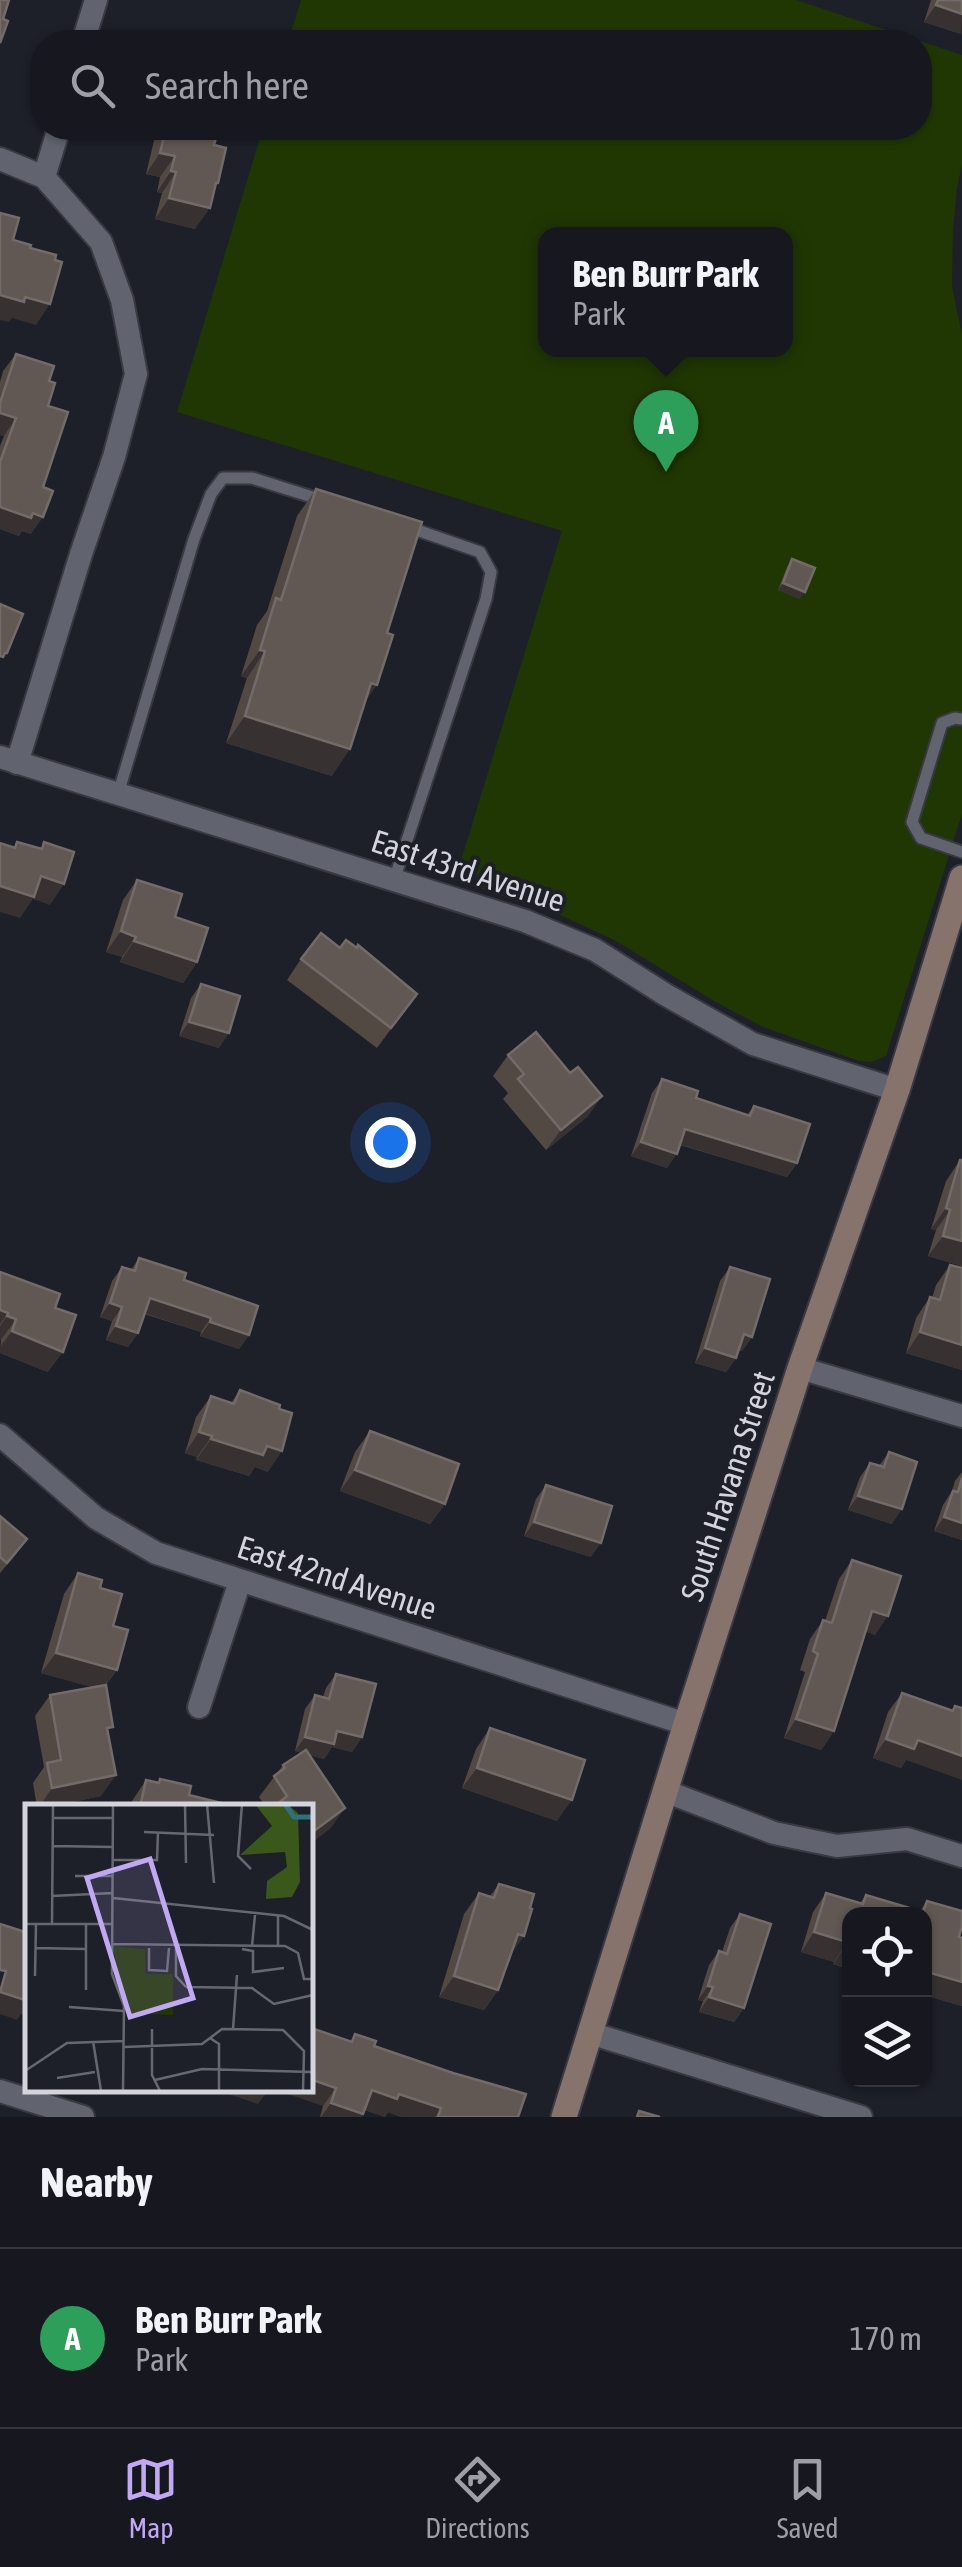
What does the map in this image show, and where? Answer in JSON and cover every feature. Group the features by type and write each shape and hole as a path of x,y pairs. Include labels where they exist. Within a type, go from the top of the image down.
{"street":[{"path":"87,30 96,0"},
{"path":"44,177 55,140"},
{"path":"0,159 44,177 100,242 122,300 136,374 114,458 9,760"},
{"name":"East 43rd Avenue","path":"9,760 525,921 595,950 753,1044 897,1090"},
{"name":"South Havana Street","path":"564,2117 800,1368 897,1090 962,878"},
{"path":"800,1368 962,1416"},
{"name":"East 42nd Avenue","path":"0,1435 96,1518 156,1553 686,1724"},
{"path":"199,1706 240,1581"},
{"path":"666,1791 774,1832 806,1840 838,1846 907,1839 962,1856"},
{"path":"590,2033 861,2117"},
{"path":"0,2091 83,2117"}],"lane":[{"path":"118,794 210,494 223,478 252,478 339,506"},
{"path":"391,522 480,552 492,572 394,880"},
{"path":"962,719 942,724 912,822 921,838 962,852"}],"green space":[{"path":"301,0 796,0 887,30 292,30"},
{"path":"932,45 962,55 962,164 953,230 952,286 962,335 962,814 886,1056 872,1062 859,1061 763,1027 616,941 558,914 455,880 562,531 177,412 259,140 932,140"}],"building":[{"path":"0,0 9,0 3,19 8,21 0,43"},
{"path":"938,0 962,0 962,14 936,5"},
{"path":"163,140 215,140 214,145 226,148 210,208 169,198 176,172 171,171 175,156 160,153"},
{"path":"0,213 19,218 13,240 56,255 55,260 62,262 50,304 0,295"},
{"path":"16,354 54,366 49,381 55,383 48,406 68,412 43,487 53,491 43,517 33,513 31,518 0,507 0,462 16,418 0,413 0,403"},
{"path":"316,489 422,522 387,633 393,635 377,685 371,683 350,749 245,716 276,598 281,600"},
{"path":"792,559 815,568 805,592 783,583"},
{"path":"0,604 23,614 3,657 0,656"},
{"path":"17,842 42,849 44,842 74,852 64,884 41,876 34,897 0,886 0,843 15,848"},
{"path":"137,880 182,894 175,917 208,928 197,962 134,941 136,937 121,931"},
{"path":"321,933 340,948 346,940 357,948 358,945 417,994 391,1028 301,959"},
{"path":"201,984 240,996 229,1033 189,1022"},
{"path":"536,1032 570,1073 578,1067 602,1096 561,1130 518,1079 524,1074 508,1055"},
{"path":"662,1079 698,1091 696,1098 750,1116 754,1106 810,1124 797,1163 685,1129 677,1154 641,1142"},
{"path":"960,1160 962,1241 943,1236 950,1210 946,1208"},
{"path":"139,1258 186,1273 184,1280 258,1306 249,1335 150,1298 138,1333 116,1326 122,1307 110,1303 122,1267 135,1271"},
{"path":"950,1265 962,1268 962,1345 920,1332 930,1297 940,1300"},
{"path":"730,1267 770,1279 752,1337 744,1334 736,1358 705,1348"},
{"path":"0,1272 60,1294 55,1308 76,1315 63,1352 12,1331 16,1319 0,1310"},
{"path":"240,1390 292,1413 282,1451 267,1446 263,1455 199,1432 211,1396 234,1404"},
{"path":"370,1431 459,1464 445,1504 355,1470"},
{"path":"889,1452 917,1462 902,1509 858,1496 870,1463 884,1467"},
{"path":"962,1478 962,1523 944,1517"},
{"path":"546,1485 612,1506 601,1543 534,1522"},
{"path":"0,1516 27,1539 7,1563 0,1557"},
{"path":"852,1560 901,1576 888,1616 872,1611 834,1731 796,1719 818,1654 813,1651 823,1620 832,1623"},
{"path":"78,1573 102,1580 100,1588 122,1594 113,1626 128,1630 117,1670 56,1653"},
{"path":"336,1674 376,1684 362,1737 337,1731 334,1744 305,1737 315,1695 329,1699"},
{"path":"106,1685 113,1727 107,1728 116,1775 52,1788 47,1763 61,1760 50,1695"},
{"path":"902,1693 953,1711 955,1706 962,1708 962,1756 918,1740 914,1749 886,1739"},
{"path":"490,1728 585,1760 572,1800 477,1768"},
{"path":"306,1750 345,1808 312,1833 312,1804 278,1804 287,1796 274,1776 285,1768 283,1765"},
{"path":"160,1779 191,1786 189,1795 221,1804 141,1804 146,1780 159,1783"},
{"path":"499,1884 534,1894 524,1936 518,1934 498,1990 454,1976 479,1893 494,1898"},
{"path":"826,1893 863,1904 866,1895 906,1907 842,1907 842,1940 814,1932"},
{"path":"927,1901 962,1911 962,1982 932,1973 932,1907 925,1907"},
{"path":"740,1914 771,1924 744,2008 709,1997 713,1987 708,1986 719,1951 727,1954"},
{"path":"0,1924 25,1932 25,2000 0,1992 6,1971 0,1970"},
{"path":"314,2029 352,2042 355,2034 376,2041 374,2046 526,2094 518,2117 438,2117 441,2108 372,2090 363,2114 331,2103 336,2088 312,2080"},
{"path":"639,2111 660,2117 637,2117"}],"place":[{"name":"Ben Burr Park","path":"666,472"}]}
